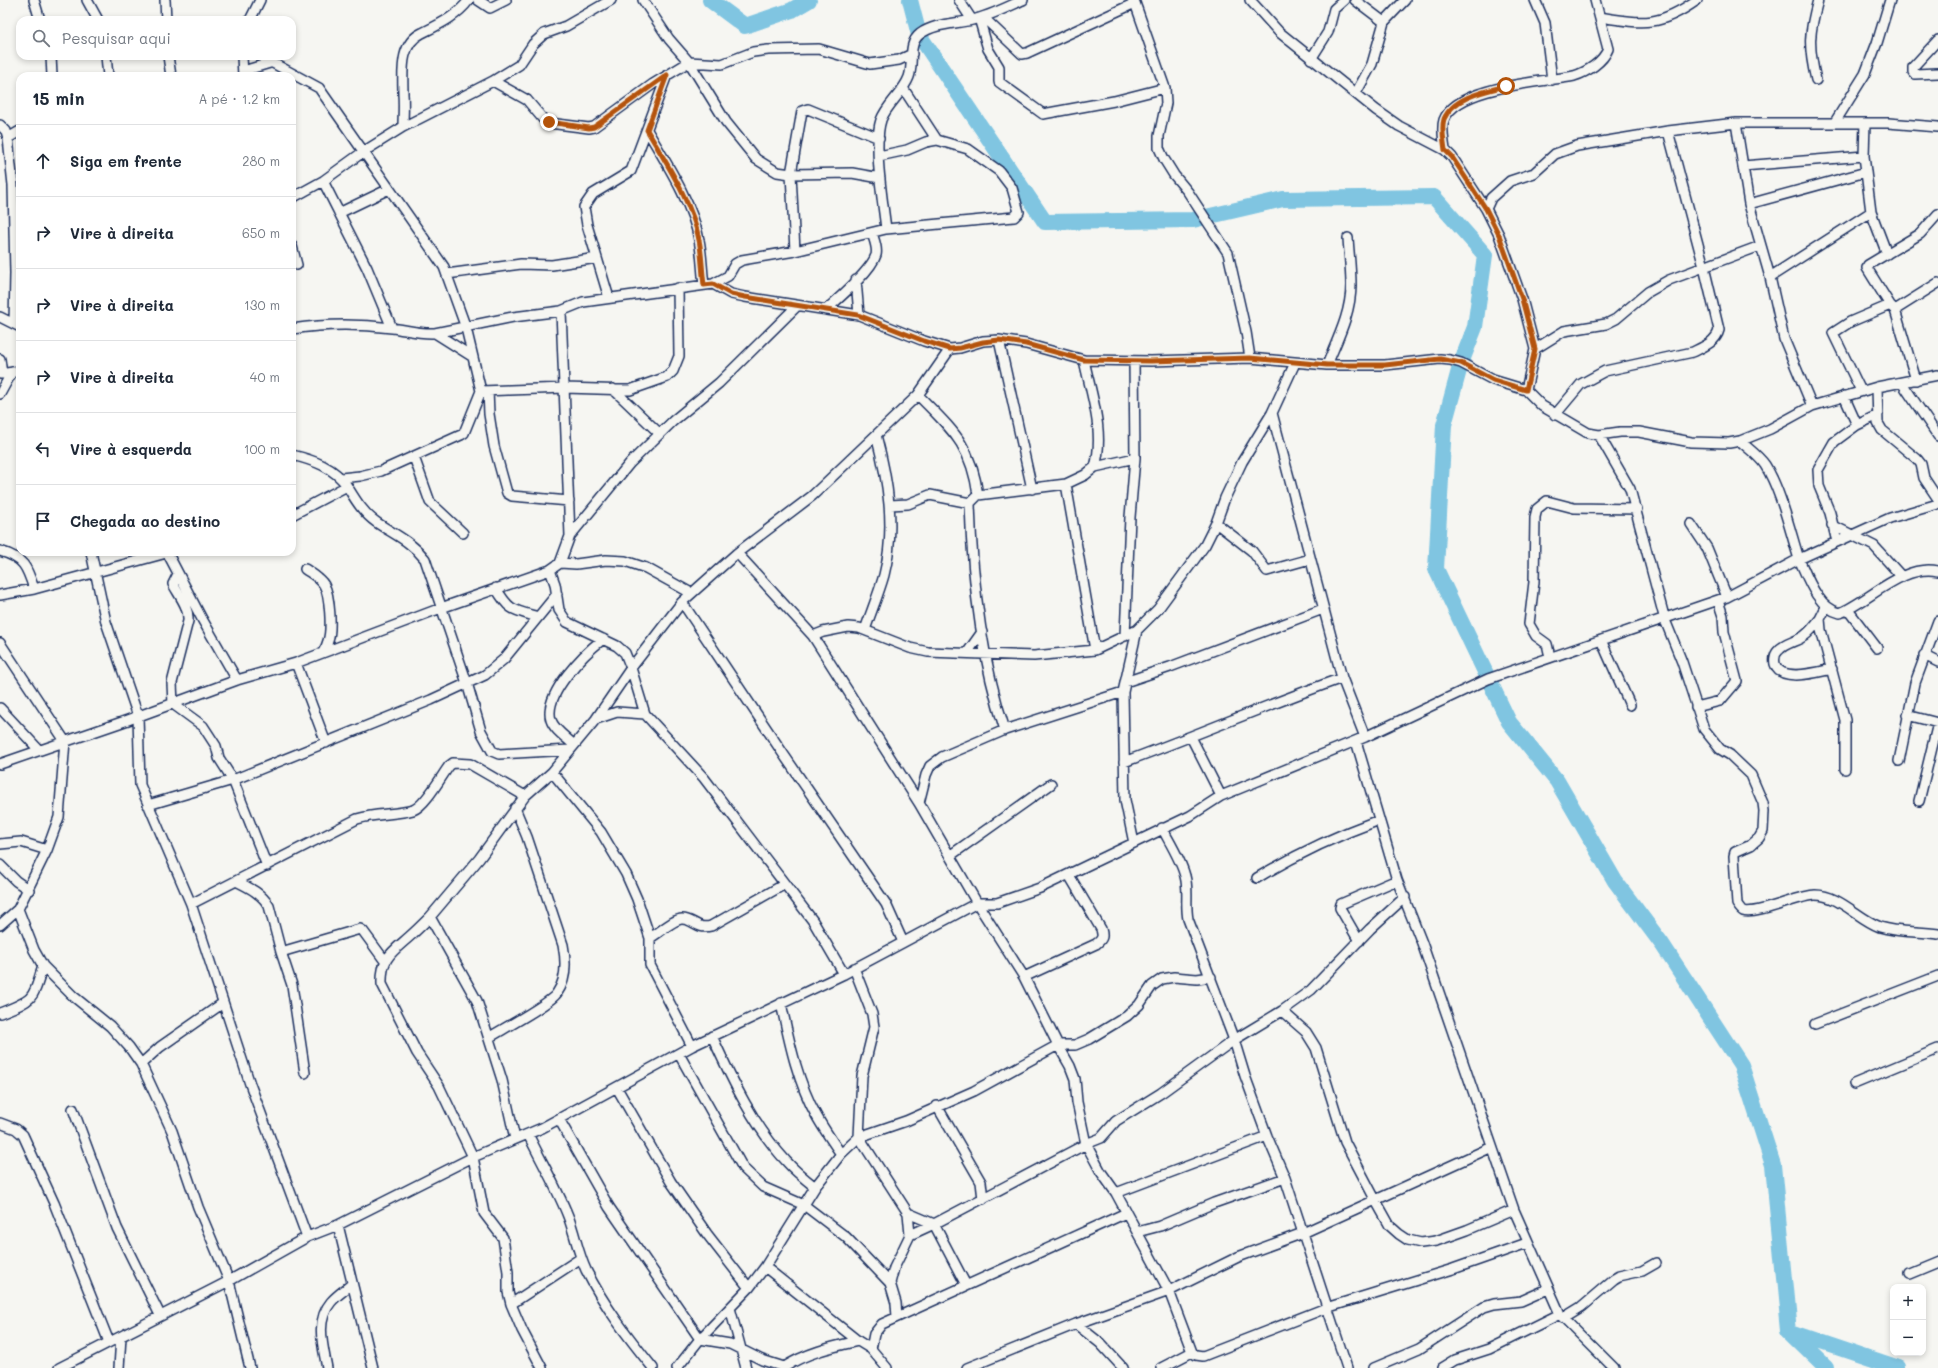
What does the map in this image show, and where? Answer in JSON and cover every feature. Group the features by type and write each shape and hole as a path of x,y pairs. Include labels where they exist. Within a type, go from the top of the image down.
{"street":[{"path":"34,0 39,16"},
{"path":"87,0 96,16"},
{"path":"165,0 166,16"},
{"path":"252,16 260,0"},
{"path":"403,128 402,67 404,56 410,44 420,34 448,20 462,10 469,0"},
{"path":"478,0 490,8 506,0"},
{"path":"296,196 323,181 363,152 403,128 493,81 519,64 534,44 544,34 566,26 611,0"},
{"path":"643,0 668,39 689,62 726,122 750,153 777,172 790,174 839,172 880,178"},
{"path":"959,0 978,18 992,26 1022,54 1134,2 1165,88 1166,103 1159,136 1159,148 1174,175 1192,198 1228,254 1246,332 1250,358"},
{"path":"886,229 880,178 879,138 881,121 884,113 903,88 909,77 913,44 919,35 930,28 978,18 1023,0"},
{"path":"1250,0 1279,32 1376,110 1399,126 1445,150 1452,157 1486,209 1499,235 1522,299 1535,349 1526,390"},
{"path":"1311,59 1328,32 1334,9 1344,0"},
{"path":"1355,0 1384,22"},
{"path":"1356,93 1372,64 1384,22 1405,0"},
{"path":"1535,0 1545,23 1552,80"},
{"path":"1445,150 1443,127 1444,119 1449,111 1458,104 1480,93 1506,86 1552,80 1582,73 1606,53 1607,44 1595,0"},
{"path":"1600,17 1634,22 1657,21 1682,12 1697,0"},
{"path":"1816,80 1812,61 1810,39 1818,0"},
{"path":"1834,122 1865,74 1881,32 1890,0"},
{"path":"978,18 986,44 1000,67 999,82 1043,114 1101,103 1165,88"},
{"path":"986,44 992,26"},
{"path":"1938,40 1913,68 1913,72 1915,74 1938,73"},
{"path":"493,81 527,100 543,119 549,122 589,128 594,127 667,75 689,62 722,64 753,52 768,50 819,49 870,64 898,60 912,54"},
{"path":"51,60 52,72"},
{"path":"106,60 108,72"},
{"path":"168,60 170,72"},
{"path":"242,60 243,72"},
{"path":"267,60 289,72"},
{"path":"248,72 270,62"},
{"path":"609,298 585,219 584,207 593,194 630,171 667,75"},
{"path":"296,76 319,88 444,266 466,328 473,357 485,391 494,446 507,493 512,496 569,501"},
{"path":"903,88 937,140"},
{"path":"795,251 790,174 800,115 805,109 879,138"},
{"path":"1486,209 1491,198 1498,190 1510,181 1534,173 1556,154 1577,146 1668,131 1736,123 1834,122 1938,127"},
{"path":"1736,123 1750,204 1760,246 1770,276 1784,339 1812,406"},
{"path":"1865,123 1864,156 1871,212 1887,254"},
{"path":"0,125 6,131 8,138 16,185 16,299"},
{"path":"647,130 679,185 695,224 699,239 704,285"},
{"path":"1555,415 1582,384 1593,376 1614,369 1693,352 1714,339 1719,330 1668,131"},
{"path":"8,138 16,133"},
{"path":"296,328 324,325 392,328 423,334 435,333 466,328 513,317 561,311 583,302 713,284 728,276 735,264 742,260 795,251 886,229 1014,217 1019,212 1012,188 999,171 968,149 937,140 926,142 907,150 879,156"},
{"path":"1743,166 1864,156"},
{"path":"1750,204 1866,172"},
{"path":"323,181 367,268 392,328"},
{"path":"339,213 389,188"},
{"path":"1770,276 1871,212"},
{"path":"1916,380 1893,308 1867,268 1868,265 1920,234 1938,214"},
{"path":"827,309 856,280 876,254 872,233"},
{"path":"1327,365 1345,321 1349,305 1351,286 1348,238"},
{"path":"1535,349 1564,331 1606,324 1616,319 1648,292 1669,280 1760,246"},
{"path":"448,274 521,264 552,265 597,258"},
{"path":"856,280 858,315"},
{"path":"1861,391 1833,333 1850,322 1893,308 1938,283"},
{"path":"713,284 731,294 858,315 924,341 950,349 999,340 1026,344 1084,360 1134,361 1250,358 1327,365 1385,365 1440,359 1450,360 1461,363 1493,380 1526,390 1542,406 1588,433 1599,435 1620,432 1639,432 1690,442 1729,443 1740,441 1770,429 1812,406 1877,387 1938,375"},
{"path":"485,391 565,388 630,390 667,377 673,371 680,349 678,288"},
{"path":"0,764 173,704 237,680 296,663 440,608 550,570 560,563 570,536 630,463 660,434 719,383 797,306"},
{"path":"561,311 570,536"},
{"path":"0,317 16,325"},
{"path":"435,333 473,357"},
{"path":"999,340 1032,489"},
{"path":"542,1368 522,1330 511,1304 508,1292 503,1238 484,1214 472,1157 439,1086 417,1053 382,984 382,972 385,961 391,952 430,917 479,860 525,796 552,772 596,719 682,602 737,553 812,496 918,395 950,349"},
{"path":"0,359 1,374 16,372"},
{"path":"1084,360 1096,420 1099,444 1096,467"},
{"path":"1125,636 1130,517 1135,458 1134,361"},
{"path":"814,636 823,632 848,627 865,630 910,648 928,652 1034,656 1095,650 1137,630 1158,609 1205,545 1242,462 1272,413 1295,363"},
{"path":"0,394 16,372"},
{"path":"1902,383 1938,436"},
{"path":"1877,387 1878,423 1886,434 1921,464 1924,478 1938,499"},
{"path":"613,389 660,434"},
{"path":"341,478 360,476 381,470 414,458 461,436 485,391"},
{"path":"918,395 961,440 972,464 978,495"},
{"path":"1844,396 1857,425"},
{"path":"1272,413 1323,609 1361,739 1379,820 1397,880 1425,950 1514,1210 1527,1243 1561,1316 1611,1367"},
{"path":"1837,542 1830,513 1819,486 1818,470 1834,442 1857,425 1878,415"},
{"path":"865,630 884,574 888,551 890,505 876,435"},
{"path":"1599,435 1622,472 1637,509 1665,620 1682,662 1704,729 1711,740 1751,775 1763,803 1763,831 1759,838 1751,845 1735,852 1737,904 1740,908 1749,912 1813,895 1822,895 1844,905 1869,922 1881,927 1938,934"},
{"path":"1740,441 1756,454 1765,466 1774,483 1799,559 1811,584 1826,607 1840,613 1848,610 1868,596 1902,577 1923,570 1938,571"},
{"path":"296,456 309,458 326,466 341,478 356,501 375,522 404,538 424,559 467,683 481,731 492,751 499,754 572,748"},
{"path":"414,458 430,502 463,533"},
{"path":"1004,730 994,696 982,632 975,577 970,503 978,495 1066,484 1085,475 1096,467 1135,458"},
{"path":"1066,484 1095,650"},
{"path":"296,512 347,486"},
{"path":"890,505 908,504 930,496 970,503"},
{"path":"1550,657 1547,644 1536,636 1529,624 1534,582 1535,516 1537,509 1547,501 1574,508 1637,509"},
{"path":"59,1368 229,1281 307,1237 338,1225 472,1157 515,1138 528,1134 559,1119 692,1046 844,974 977,903 997,903 1040,888 1162,828 1190,816 1221,796 1361,739 1488,679 1718,601 1799,559 1890,518 1938,504"},
{"path":"1216,523 1252,551 1267,571 1310,559"},
{"path":"1692,524 1707,548 1728,597"},
{"path":"1832,525 1874,546 1902,577"},
{"path":"0,551 17,558 23,563 27,568 34,589"},
{"path":"737,553 814,636 919,803 951,855 977,903 1024,977 1070,1066 1075,1079 1077,1102 1086,1144 1101,1172 1116,1193 1169,1291 1192,1352 1196,1355 1203,1356 1326,1308 1438,1274 1527,1243"},
{"path":"92,556 106,622 138,716 140,785 191,904 222,1003 250,1084 307,1237"},
{"path":"0,595 34,589 153,556"},
{"path":"170,556 178,574 237,680"},
{"path":"560,563 576,564 606,560 625,561 646,568 691,593"},
{"path":"305,569 320,580 325,587 328,600 330,632 323,652"},
{"path":"550,570 557,594 559,610 567,622 617,646 625,653 632,668 645,714 682,752 704,778 813,921 844,974"},
{"path":"173,704 172,683 188,621 188,613 184,603 173,584 178,574"},
{"path":"496,588 508,607 516,611 538,617"},
{"path":"148,805 233,780 431,700 485,675 498,665 557,594"},
{"path":"1696,708 1720,701 1737,681 1724,632 1723,616 1718,601"},
{"path":"682,602 886,904 903,942"},
{"path":"1826,607 1820,619 1806,635 1779,649 1775,658 1776,666 1781,672 1786,674 1806,674 1832,669"},
{"path":"1125,682 1170,667 1323,609"},
{"path":"1848,610 1877,648"},
{"path":"1820,619 1822,637 1845,720 1845,769"},
{"path":"1898,761 1915,683 1924,655 1938,621"},
{"path":"1134,843 1125,800 1123,692 1137,630"},
{"path":"967,653 982,632"},
{"path":"572,748 551,721 553,701 570,672 589,650 602,639"},
{"path":"1601,640 1630,705"},
{"path":"0,643 65,741 59,817 47,850 29,890 18,909 0,925"},
{"path":"1924,655 1938,662"},
{"path":"296,663 326,743"},
{"path":"1124,762 1191,737 1272,703 1342,678"},
{"path":"919,803 926,775 930,766 934,762 954,751 1004,730 1123,692"},
{"path":"173,704 202,726 216,746 219,758 233,780 267,866"},
{"path":"0,708 39,750"},
{"path":"596,719 617,712 645,714"},
{"path":"1908,715 1938,723 1919,801"},
{"path":"1191,737 1221,796"},
{"path":"191,904 238,882 358,819 370,815 414,809 421,805 449,766 454,763 476,767 525,796"},
{"path":"552,772 601,832 614,852 637,899 650,938 650,964 692,1046"},
{"path":"951,855 1050,784"},
{"path":"490,1038 555,996 561,985 565,969 563,945 527,837 515,808"},
{"path":"1257,878 1293,857 1337,835 1379,820"},
{"path":"1162,828 1185,875 1187,888 1186,908 1188,919 1234,1040 1267,1136 1285,1178 1326,1308 1347,1368"},
{"path":"0,844 21,842 47,850"},
{"path":"0,865 16,881 29,890"},
{"path":"1024,977 1101,940 1103,936 1101,929 1069,875"},
{"path":"1359,941 1340,908 1340,904 1397,880"},
{"path":"238,882 249,887 266,900 269,906 281,952 292,985 295,1015 305,1073"},
{"path":"650,938 660,933 678,920 689,920 699,926 711,926 785,884"},
{"path":"910,1235 934,1224 1086,1144 1101,1138 1116,1121 1161,1093 1234,1040 1282,1012 1311,990 1404,897"},
{"path":"18,909 34,950 43,966 73,996 110,1026 129,1047 141,1064 172,1131 198,1207 229,1281 250,1368"},
{"path":"430,917 476,1001 490,1038 502,1080 515,1138"},
{"path":"281,952 360,929 385,961"},
{"path":"0,1013 27,1002 34,995 43,966"},
{"path":"854,968 872,1014 874,1028 862,1076 858,1137 908,1213 910,1235 894,1268 890,1283"},
{"path":"1815,1024 1938,976"},
{"path":"677,1368 700,1339 749,1288 765,1267 815,1187 841,1154 858,1137 906,1121 989,1083 1058,1045 1075,1045 1089,1039 1127,1016 1139,1005 1152,986 1162,979 1174,977 1197,979 1211,977"},
{"path":"141,1064 160,1047 222,1003"},
{"path":"781,1003 787,1032 806,1094 815,1114 841,1154"},
{"path":"1282,1012 1306,1032 1316,1048 1346,1142 1390,1226 1398,1234 1408,1240 1421,1243 1436,1241 1461,1233 1514,1210"},
{"path":"712,1036 736,1087 772,1144 787,1163 815,1187"},
{"path":"1854,1084 1938,1049"},
{"path":"679,1054 743,1168 762,1187 804,1205 858,1247 890,1283 896,1303 897,1317"},
{"path":"617,1088 671,1182 707,1234 749,1288"},
{"path":"937,1106 981,1182 982,1199"},
{"path":"73,1109 117,1228 160,1315"},
{"path":"559,1119 609,1207 700,1339"},
{"path":"0,1123 16,1129 23,1136 54,1203 109,1342"},
{"path":"528,1134 568,1216 581,1258 599,1294 628,1338 653,1368"},
{"path":"1116,1193 1267,1136"},
{"path":"967,1368 1076,1324 1169,1291 1238,1257 1303,1232 1376,1201 1492,1147"},
{"path":"1137,1232 1160,1226 1285,1178"},
{"path":"908,1213 934,1224 966,1285"},
{"path":"872,1349 872,1341 877,1328 882,1324 1126,1214"},
{"path":"338,1225 373,1368"},
{"path":"511,1304 581,1258"},
{"path":"1909,1273 1938,1261"},
{"path":"1442,1368 1455,1360 1489,1349 1561,1316 1586,1303 1614,1279 1620,1276 1642,1271 1656,1263"},
{"path":"765,1267 858,1341 872,1349 887,1368"},
{"path":"328,1368 322,1339 321,1323 324,1313 331,1302 352,1284"},
{"path":"1374,1368 1419,1349 1484,1308 1494,1304 1521,1301 1548,1289"},
{"path":"730,1308 746,1368"},
{"path":"1076,1324 1100,1343 1123,1368"},
{"path":"119,1368 121,1337"},
{"path":"700,1339 722,1341 783,1368 822,1350 858,1341"},
{"path":"1161,1368 1192,1352"},
{"path":"1110,1354 1111,1368"}],"waterway":[{"path":"710,0 745,26 792,10 809,0"},
{"path":"910,0 919,35 1045,222 1193,220 1283,199 1434,197 1485,255 1475,327 1461,363 1444,425 1436,569 1509,722 1557,781 1615,881 1662,944 1741,1065 1773,1165 1789,1331 1827,1368"},
{"path":"1792,1332 1899,1368"}],"route":[{"path":"549,122 589,128 594,127 667,75 647,130 679,185 695,224 699,239 704,285 713,284 731,294 858,315 924,341 950,349 966,347 983,342 1009,340 1084,360 1151,361 1250,358 1327,365 1385,365 1440,359 1461,363 1493,380 1526,390 1535,349 1522,299 1499,235 1486,209 1452,157 1445,150 1443,127 1444,119 1449,111 1458,104 1480,93 1506,86"}]}
